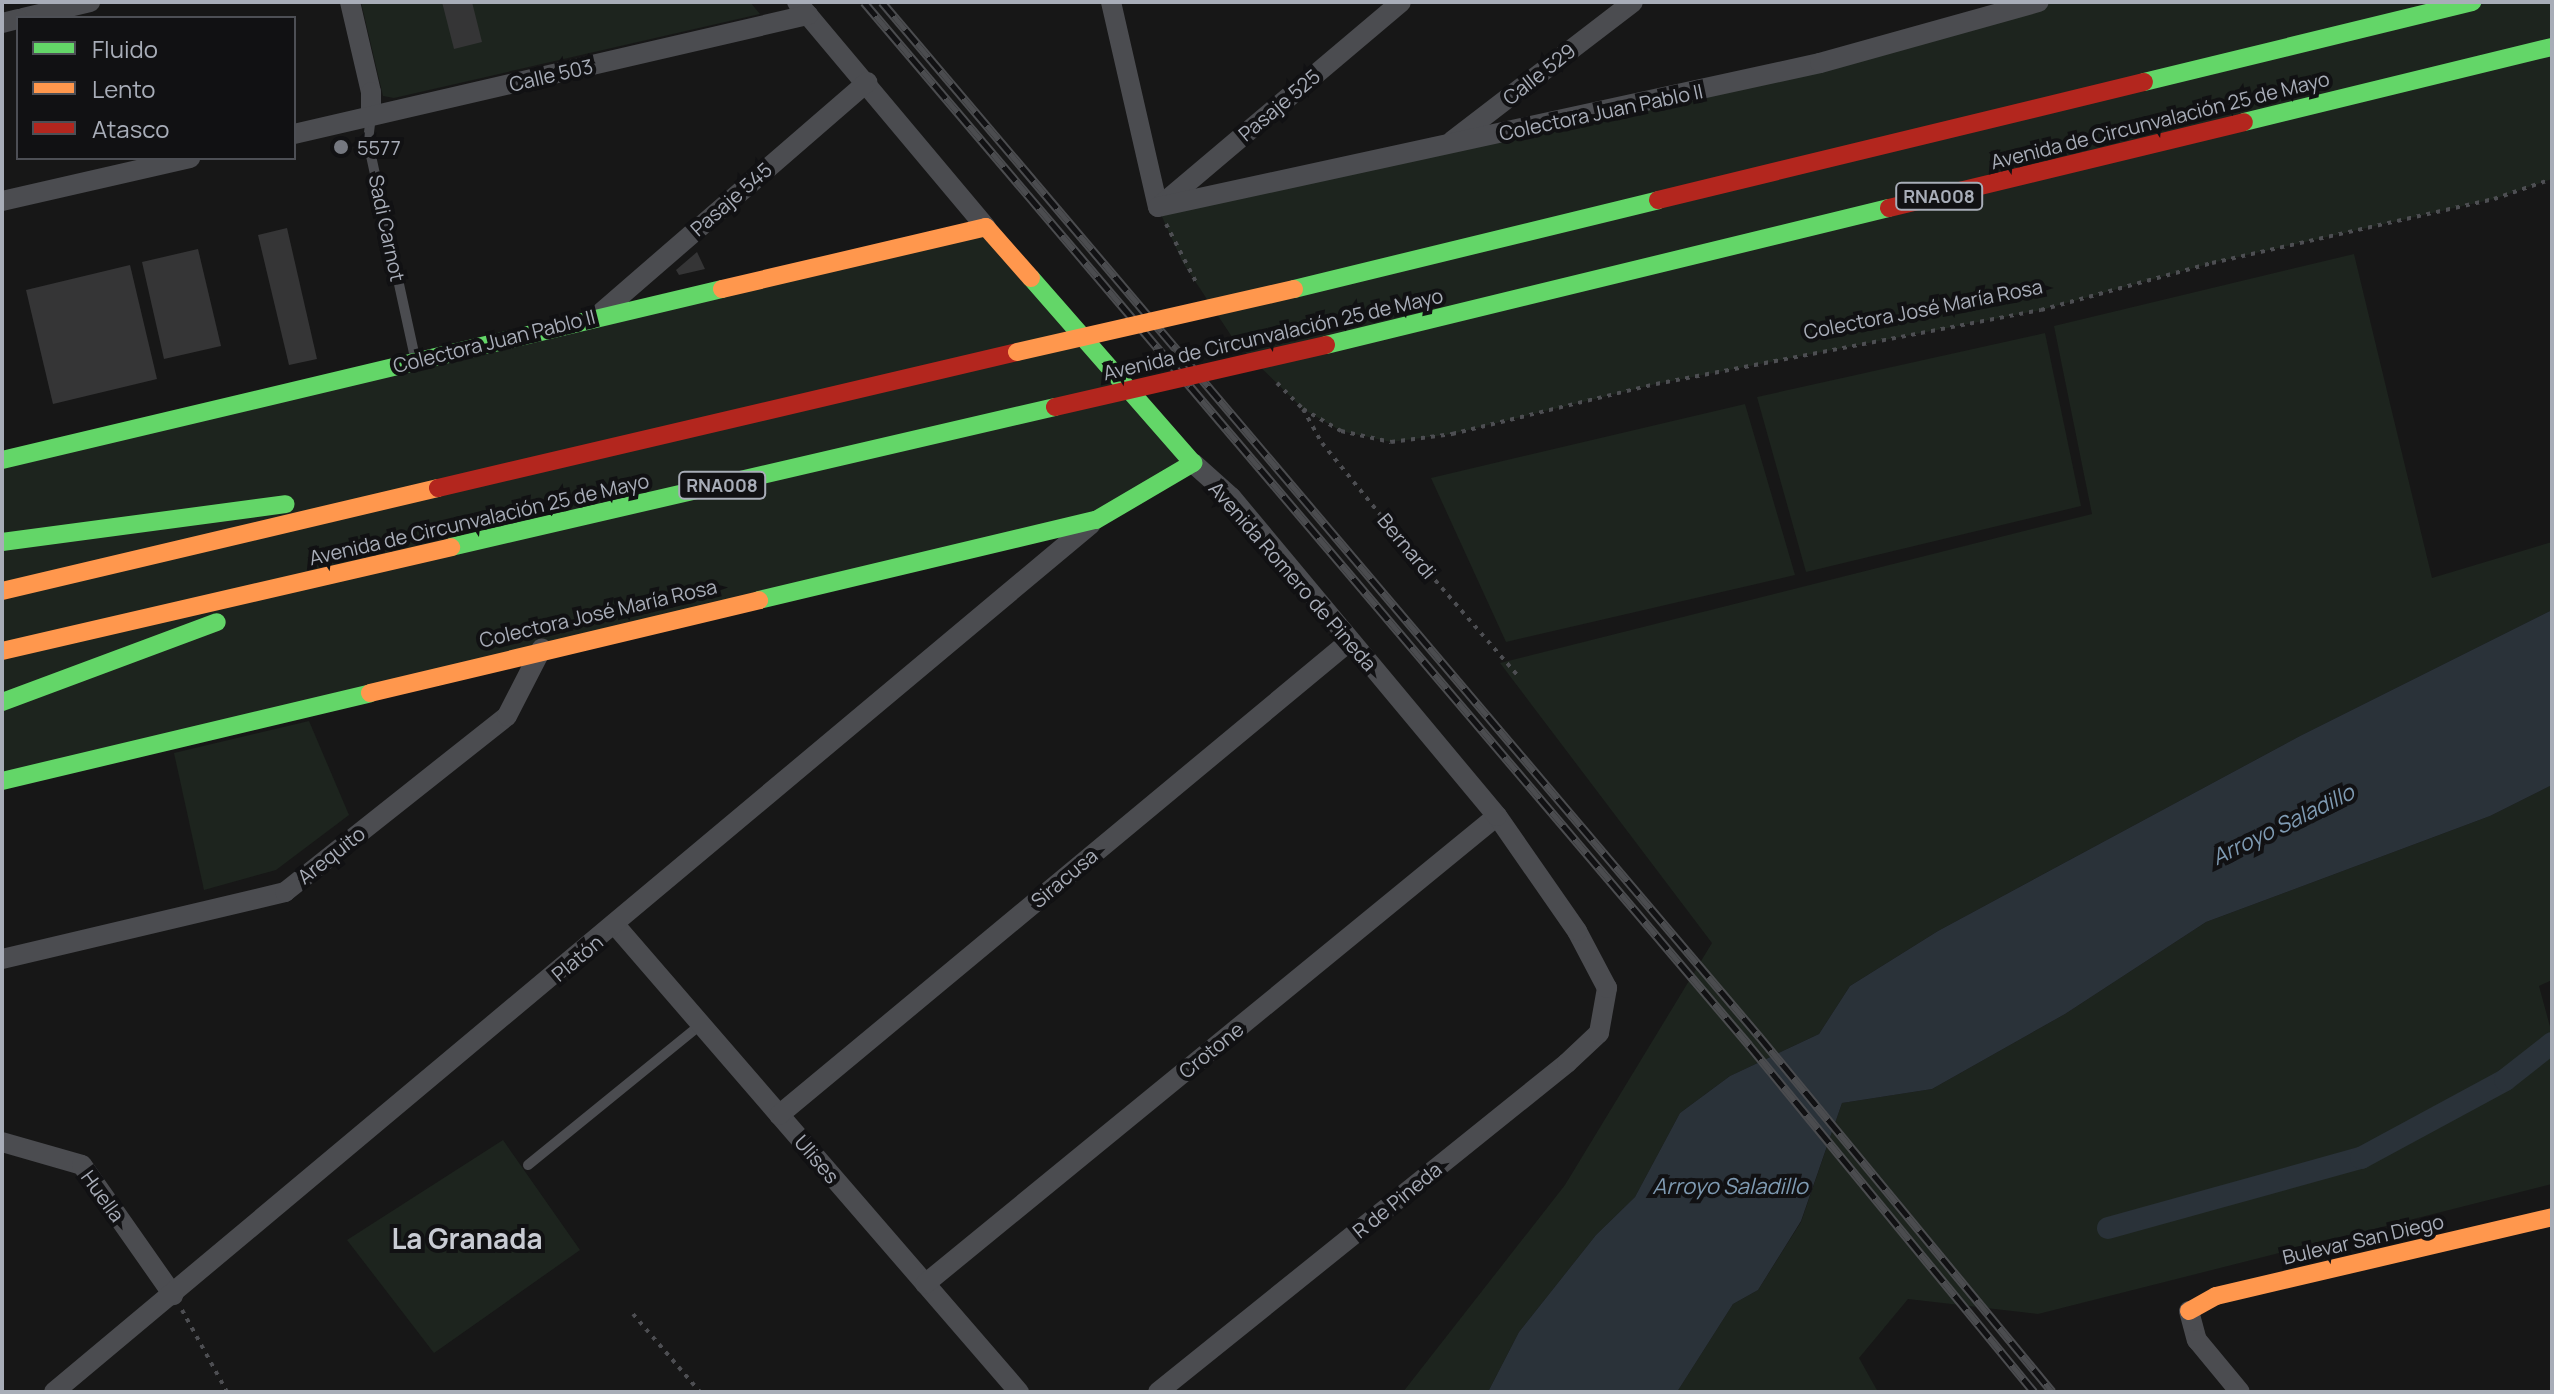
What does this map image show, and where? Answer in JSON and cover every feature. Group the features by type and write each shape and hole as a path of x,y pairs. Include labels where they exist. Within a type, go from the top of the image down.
{"main road":[{"name":"Avenida de Circunvalación 25 de Mayo","path":"2,591 595,455 1017,352 1294,289 2472,2"},
{"name":"Avenida de Circunvalación 25 de Mayo","path":"2,651 1326,345 2552,47"},
{"name":"Colectora Juan Pablo II","path":"2,460 986,227"},
{"name":"Avenida Romero de Pineda","path":"986,227 1193,463"},
{"path":"2,542 595,455"},
{"name":"Colectora José María Rosa","path":"2,781 542,648 1096,520 1193,463"},
{"path":"2,702 388,562"},
{"name":"Bulevar San Diego","path":"2189,1311 2216,1296 2552,1217"}],"street":[{"path":"33,16 90,2"},
{"name":"Sadi Carnot","path":"350,2 371,92 371,116"},
{"path":"1111,2 1158,207"},
{"name":"Pasaje 525","path":"1158,207 1401,2"},
{"name":"Calle 529","path":"1446,146 1633,2"},
{"name":"Colectora Juan Pablo II","path":"1158,207 1820,63 2039,2"},
{"name":"Calle 503","path":"296,134 802,9"},
{"name":"Avenida Romero de Pineda","path":"802,9 867,82 986,227"},
{"name":"Pasaje 545","path":"596,317 867,82"},
{"path":"2,201 181,160"},
{"name":"Avenida Romero de Pineda","path":"1193,463 1231,497 1497,816 1577,931 1607,988"},
{"name":"Platón","path":"54,1392 616,926 1096,520"},
{"name":"Siracusa","path":"779,1115 1350,641"},
{"name":"Arequito","path":"2,959 285,892 507,716 542,648"},
{"name":"Crotone","path":"925,1284 1497,816"},
{"name":"Ulises","path":"616,926 1019,1392"},
{"name":"R de Pineda","path":"1158,1392 1567,1063 1599,1033 1607,988"},
{"name":"Huella","path":"2,1142 82,1165 173,1295"},
{"path":"2189,1311 2197,1340 2240,1392"}],"lane":[{"name":"Sadi Carnot","path":"371,116 368,142 415,360"},
{"path":"528,1165 700,1025"}],"path":[{"name":"Colectora José María Rosa","path":"1303,409 1341,431 1391,442 1452,434 1656,384 2041,310 2212,263 2494,199 2552,179"},
{"name":"Bernardi","path":"1303,409 1322,443 1519,677"},
{"path":"173,1295 227,1392"},
{"path":"633,1314 700,1392"}],"shaded area":[{"path":"361,2 750,2 760,14 394,98 383,96"},
{"path":"2039,2 2552,2 2552,179 2494,199 2212,263 2041,310 1656,384 1452,434 1391,442 1341,431 1303,409 1236,343 1183,263 1158,208"},
{"path":"986,227 1193,463 1096,520 2,781 2,460"},
{"path":"2354,254 2432,578 2552,542 2552,610 2300,736 1938,931 1850,986 1819,1034 1730,1076 1680,1113 1635,1197 1596,1235 1519,1332 1488,1392 1403,1392 1565,1185 1712,943 1500,663 2092,514 2054,326"},
{"path":"2045,333 2081,506 1806,572 1757,397"},
{"path":"1745,404 1795,575 1506,642 1431,478"},
{"path":"309,721 349,815 276,870 204,890 174,753"},
{"path":"2552,785 2552,980 2539,986 2552,1034 2552,1184 2038,1314 1908,1299 1859,1358 1878,1392 1677,1392 1733,1304 1758,1290 1801,1222 1842,1103 1932,1089 2065,1014 2206,922 2490,816"},
{"path":"503,1140 580,1250 434,1353 347,1240"}],"water":[{"name":"Arroyo Saladillo","path":"2552,610 2552,785 2490,816 2206,922 2065,1014 1932,1089 1842,1103 1801,1221 1758,1290 1733,1304 1677,1392 1488,1392 1519,1332 1596,1235 1635,1197 1680,1113 1730,1076 1819,1034 1850,986 1938,931 2300,736"}],"building":[{"path":"442,2 472,2 482,42 454,49"},
{"path":"287,228 317,359 289,365 258,235"},
{"path":"198,249 221,346 164,359 142,262"},
{"path":"697,252 705,269 679,275 676,270"},
{"path":"130,265 157,379 53,404 26,290"}],"waterway":[{"path":"2108,1228 2361,1158 2505,1080 2552,1043"}],"railway":[{"path":"864,2 1749,1045 2034,1392"},
{"path":"882,2 1759,1036 2052,1392"}],"traffic: fast":[{"path":"2144,82 2472,2"},
{"path":"2244,122 2552,47"},
{"path":"1294,289 1658,200"},
{"path":"1326,345 1889,208"},
{"path":"759,600 1096,520 1193,463 1031,278"},
{"path":"2,460 722,289"},
{"path":"451,547 1055,407"},
{"path":"2,542 285,504"},
{"path":"2,702 217,622"},
{"path":"2,781 370,693"}],"traffic: slow":[{"path":"722,289 986,227 1031,278"},
{"path":"1017,352 1294,289"},
{"path":"2,591 438,488"},
{"path":"2,651 451,547"},
{"path":"370,693 759,600"},
{"path":"2189,1311 2216,1296 2552,1217"}],"traffic: jam":[{"path":"1658,200 2144,82"},
{"path":"1889,208 2244,122"},
{"path":"1055,407 1326,345"},
{"path":"438,488 1017,352"}],"place":[{"name":"5577","path":"341,147"}],"district":[{"name":"La Granada","path":"467,1238"}]}
